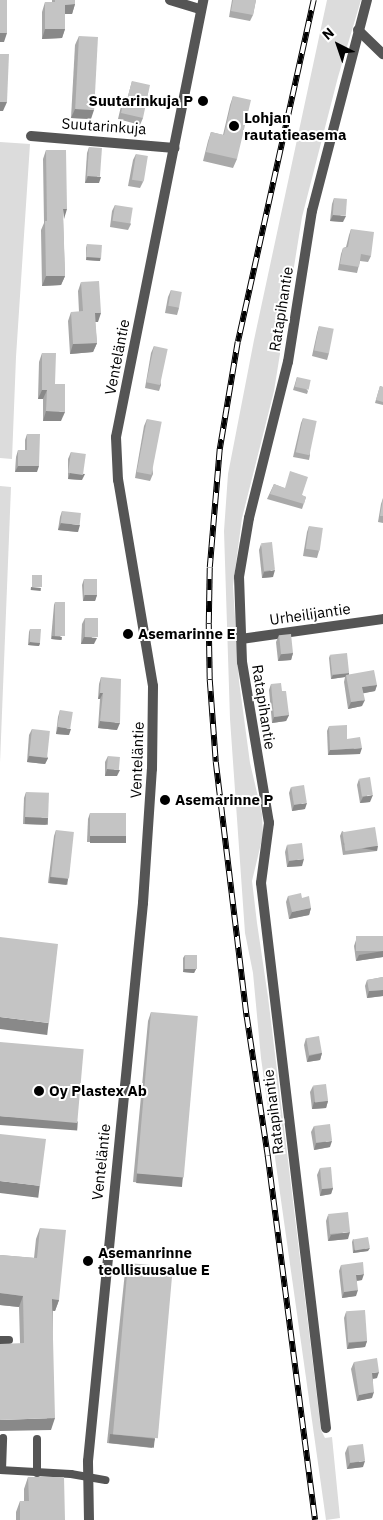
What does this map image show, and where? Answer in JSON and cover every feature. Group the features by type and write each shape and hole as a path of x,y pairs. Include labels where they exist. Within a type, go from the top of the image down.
{"street":[{"path":"170,0 201,4"},
{"name":"Ratapihantie","path":"326,1428 261,883 269,823 248,710 241,639 239,577 249,518 288,362 312,211 358,30 368,0"},
{"name":"Venteläntie","path":"90,1520 88,1476 96,1372 143,903 152,769 153,686 118,480 116,437 201,4"},
{"path":"358,30 383,54"},
{"name":"Suutarinkuja","path":"31,136 174,148"},
{"name":"Urheilijantie","path":"241,639 383,619"}],"lane":[{"path":"0,1340 9,1340"},
{"path":"3,1438 1,1470 88,1476 105,1480"},
{"path":"36,1473 37,1439"}],"shaded area":[{"path":"327,0 361,0 338,77 302,217 274,391 242,518 233,586 239,681 250,763 262,814 263,835 252,881 321,1430 325,1438 332,1437 340,1518 326,1520 261,1058 253,973 245,933 230,719 224,531 228,474 254,340"},
{"path":"0,142 30,144 16,357 12,459 0,458"},
{"path":"0,486 11,487 0,763"}],"building":[{"path":"0,0 7,0 7,33 0,33"},
{"path":"55,0 75,0 75,4 65,5 65,29 45,29 45,2 55,2"},
{"path":"233,0 256,0 253,15 231,11"},
{"path":"79,36 98,37 94,110 75,109"},
{"path":"0,54 9,54 7,102 0,102"},
{"path":"132,81 150,85 143,118 121,113 125,96 128,96"},
{"name":"Lohjan rautatieasema","path":"233,96 251,100 237,159 206,152 211,132 224,135"},
{"path":"89,147 102,148 100,177 87,176"},
{"path":"46,150 66,150 67,209 63,209 65,276 46,276"},
{"path":"136,154 148,156 144,182 132,180"},
{"path":"334,198 347,199 346,216 333,215"},
{"path":"115,205 133,208 130,224 112,221"},
{"path":"351,229 374,232 371,256 361,254 359,267 340,264 343,248 348,247"},
{"path":"87,244 102,245 101,258 86,257"},
{"path":"99,281 101,313 95,313 97,343 73,344 71,312 83,311 81,282"},
{"path":"171,290 182,292 179,308 168,306"},
{"path":"319,326 334,329 329,353 314,351"},
{"path":"154,346 168,349 160,385 146,382"},
{"path":"42,353 56,353 55,384 65,384 65,412 46,411 47,390 42,390"},
{"path":"297,377 311,380 309,390 295,387"},
{"path":"380,386 383,387 383,402 376,400"},
{"path":"303,418 317,421 309,455 296,452"},
{"path":"147,419 162,422 151,475 137,472"},
{"path":"27,434 40,434 39,466 18,466 18,450 27,450"},
{"path":"71,452 86,454 83,475 68,473"},
{"path":"290,471 308,477 302,495 306,497 304,504 270,494 274,484 285,488"},
{"path":"383,498 383,516 380,516"},
{"path":"62,511 81,513 80,525 61,523"},
{"path":"309,526 323,528 320,551 306,549"},
{"path":"272,542 275,570 264,571 261,543"},
{"path":"32,575 42,575 42,587 32,587"},
{"path":"84,579 97,579 97,595 84,595"},
{"path":"55,602 65,602 65,636 55,636"},
{"path":"85,618 98,618 98,637 85,637"},
{"path":"30,629 41,629 40,643 30,642"},
{"path":"291,634 293,653 281,654 279,635"},
{"path":"347,653 349,673 332,675 330,655"},
{"path":"374,670 377,685 362,687 365,700 351,702 346,675"},
{"path":"101,677 121,679 120,723 100,721 103,693 100,693"},
{"path":"281,683 282,691 286,691 289,715 274,717 271,684"},
{"path":"60,710 73,712 70,729 57,727"},
{"path":"347,725 347,739 360,737 362,748 330,750 329,726"},
{"path":"32,729 50,731 47,758 29,756"},
{"path":"108,756 120,757 119,770 107,769"},
{"path":"370,777 373,795 362,796 359,779"},
{"path":"304,785 307,803 294,805 291,787"},
{"path":"26,792 49,793 48,818 25,817"},
{"path":"90,813 126,813 126,836 90,836"},
{"path":"375,827 378,846 345,851 342,832"},
{"path":"56,830 74,832 69,879 51,877"},
{"path":"302,843 304,859 289,861 287,845"},
{"path":"301,893 302,898 309,896 311,908 292,912 288,896"},
{"path":"356,936 383,936 383,951 356,951"},
{"path":"0,937 58,944 49,1023 0,1017"},
{"path":"185,955 197,955 197,969 185,969"},
{"path":"383,977 383,990 369,991 367,980"},
{"path":"151,1012 198,1016 184,1177 137,1173"},
{"path":"319,1036 322,1053 309,1055 306,1038"},
{"name":"Oy Plastex Ab","path":"0,1042 84,1049 77,1123 0,1116"},
{"path":"326,1084 328,1101 315,1102 313,1086"},
{"path":"330,1124 332,1141 316,1143 314,1126"},
{"path":"0,1134 46,1139 40,1186 0,1181"},
{"path":"331,1167 333,1188 322,1189 320,1168"},
{"path":"348,1212 350,1232 330,1234 328,1214"},
{"path":"40,1228 66,1230 59,1300 52,1299 55,1418 0,1420 0,1344 24,1343 23,1296 0,1293 0,1255 37,1258"},
{"path":"368,1237 370,1248 355,1250 353,1240"},
{"path":"363,1262 364,1274 356,1275 358,1290 344,1292 341,1265"},
{"path":"128,1263 173,1267 158,1438 113,1434"},
{"path":"365,1310 367,1341 348,1342 346,1311"},
{"path":"377,1358 379,1372 372,1373 374,1392 359,1395 354,1362"},
{"path":"363,1444 365,1461 350,1463 348,1446"},
{"path":"28,1477 64,1477 65,1520 20,1520 20,1501 29,1501"}],"railway":[{"path":"314,0 238,342 220,449 210,568 209,624 210,680 216,762 247,1017 268,1156 315,1520"}],"place":[{"name":"Suutarinkuja P","path":"203,101"},
{"name":"Lohjan rautatieasema","path":"234,126"},
{"name":"Asemarinne E","path":"128,634"},
{"name":"Asemarinne P","path":"165,800"},
{"name":"Oy Plastex Ab","path":"39,1091"},
{"name":"Asemanrinne teollisuusalue E","path":"88,1261"}]}
